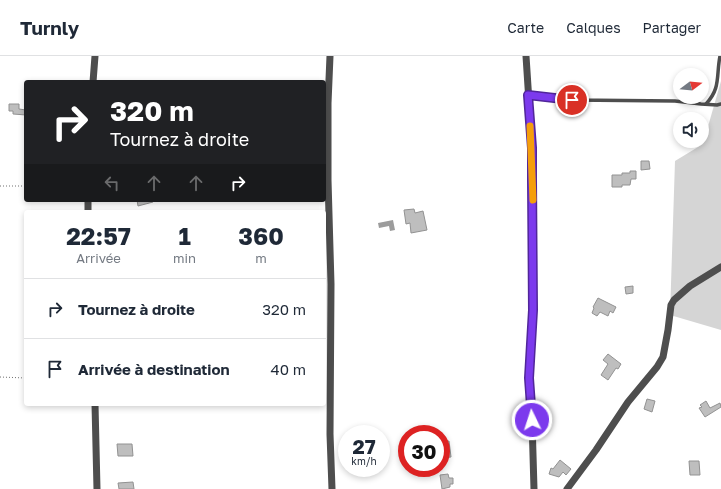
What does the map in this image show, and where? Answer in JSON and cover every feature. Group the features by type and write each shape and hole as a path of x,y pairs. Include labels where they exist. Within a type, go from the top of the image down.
{"street":[{"path":"93,80 95,56"},
{"path":"330,56 328,164 331,276 332,384 330,434 332,489"},
{"path":"526,56 532,148 533,295 529,378 534,489"},
{"path":"567,489 596,450 628,402 657,367 663,357 671,305 674,300 690,286 721,267"},
{"path":"95,406 97,489"}],"lane":[{"path":"709,100 716,90 720,56"},
{"path":"528,95 572,100 673,101"},
{"path":"709,104 721,104"}],"path":[{"path":"0,186 24,186"},
{"path":"0,377 24,378"}],"shaded area":[{"path":"721,81 721,330 670,315 675,161 696,148 709,148 709,123"},
{"path":"393,220 395,230 390,231 389,226 379,228 378,223"}],"building":[{"path":"9,104 19,104 19,109 24,110 24,115 13,114 13,111 9,111"},
{"path":"641,161 649,161 650,169 641,170"},
{"path":"630,171 636,171 636,179 631,179 630,185 612,187 612,175 622,175 622,173 630,173"},
{"path":"137,202 153,202 138,206"},
{"path":"414,209 415,213 423,211 427,230 411,233 410,223 406,224 404,210"},
{"path":"633,286 633,293 626,294 625,287"},
{"path":"598,298 616,307 613,313 610,311 608,316 600,312 597,316 592,313 593,307"},
{"path":"608,354 621,364 618,369 616,368 608,380 601,375 608,364 603,360"},
{"path":"647,399 655,401 652,412 644,409"},
{"path":"706,401 710,408 720,403 721,407 705,417 699,408 702,407 700,405"},
{"path":"117,444 132,444 133,456 118,456"},
{"path":"560,460 571,469 566,475 563,472 559,477 549,474 551,468 553,469"},
{"path":"689,461 699,461 700,475 690,475"},
{"path":"440,477 453,478 453,484 450,484 450,487 442,489"},
{"path":"133,482 134,489 119,489 118,483"}],"slow traffic":[{"path":"530,126 533,200"}],"route":[{"path":"532,420 529,378 533,310 532,148 528,95 572,100"}]}
